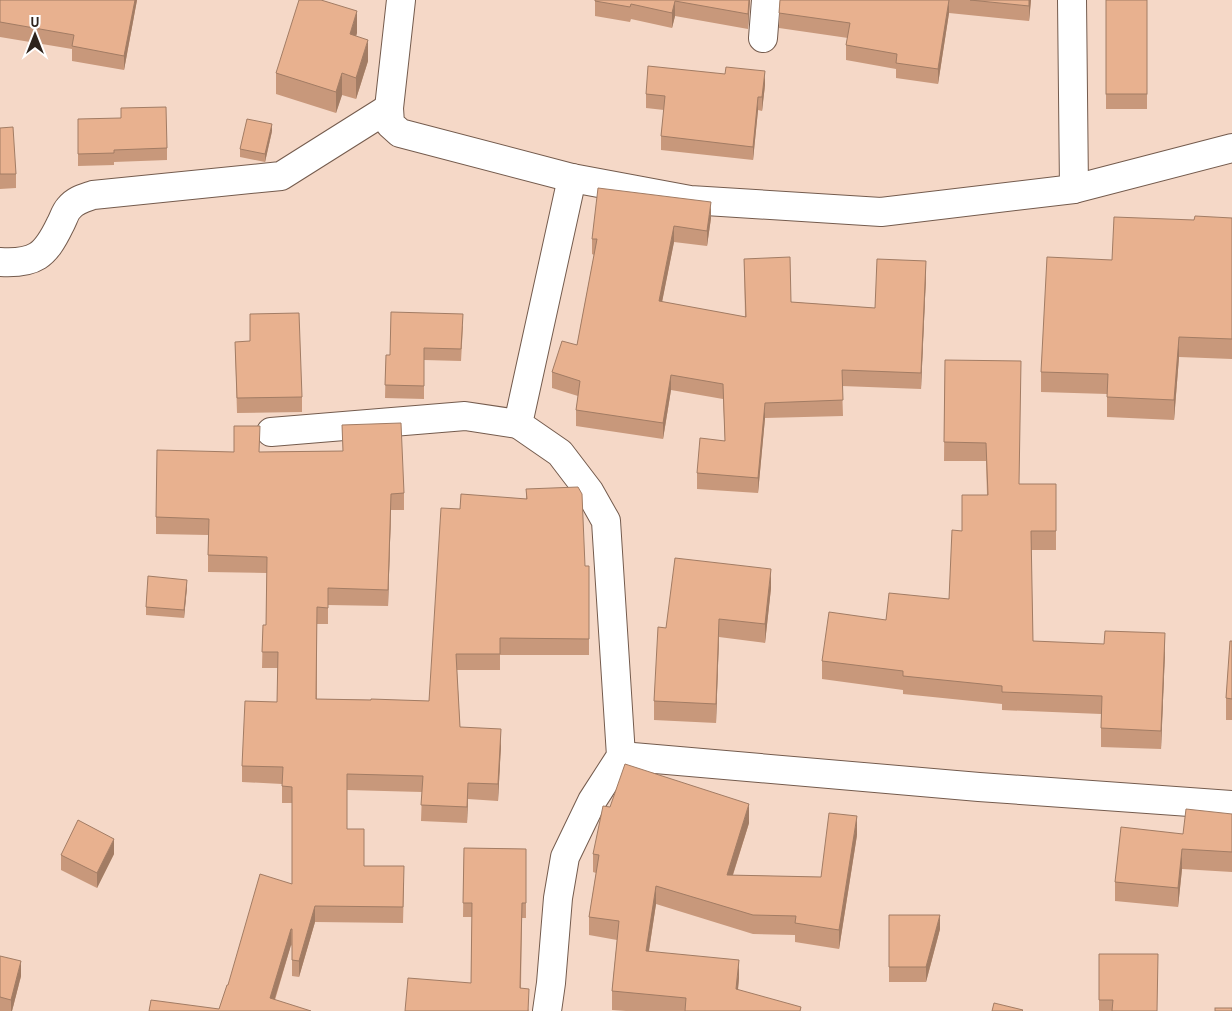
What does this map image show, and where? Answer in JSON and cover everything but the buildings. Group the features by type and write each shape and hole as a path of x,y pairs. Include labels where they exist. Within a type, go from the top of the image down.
{"street":[{"path":"401,0 389,108 390,124 400,133 572,178 690,200 882,212 1074,189 1232,148"},
{"path":"763,38 766,0"},
{"path":"1072,0 1074,189"},
{"path":"0,262 17,263 38,256 50,245 69,208 79,199 93,195 281,176 389,108"},
{"path":"518,424 572,178"},
{"path":"271,432 465,416 518,424 560,453 589,491 606,521 621,756 592,801 565,857 558,898 547,1011"},
{"path":"621,756 979,788 1232,805"}]}
